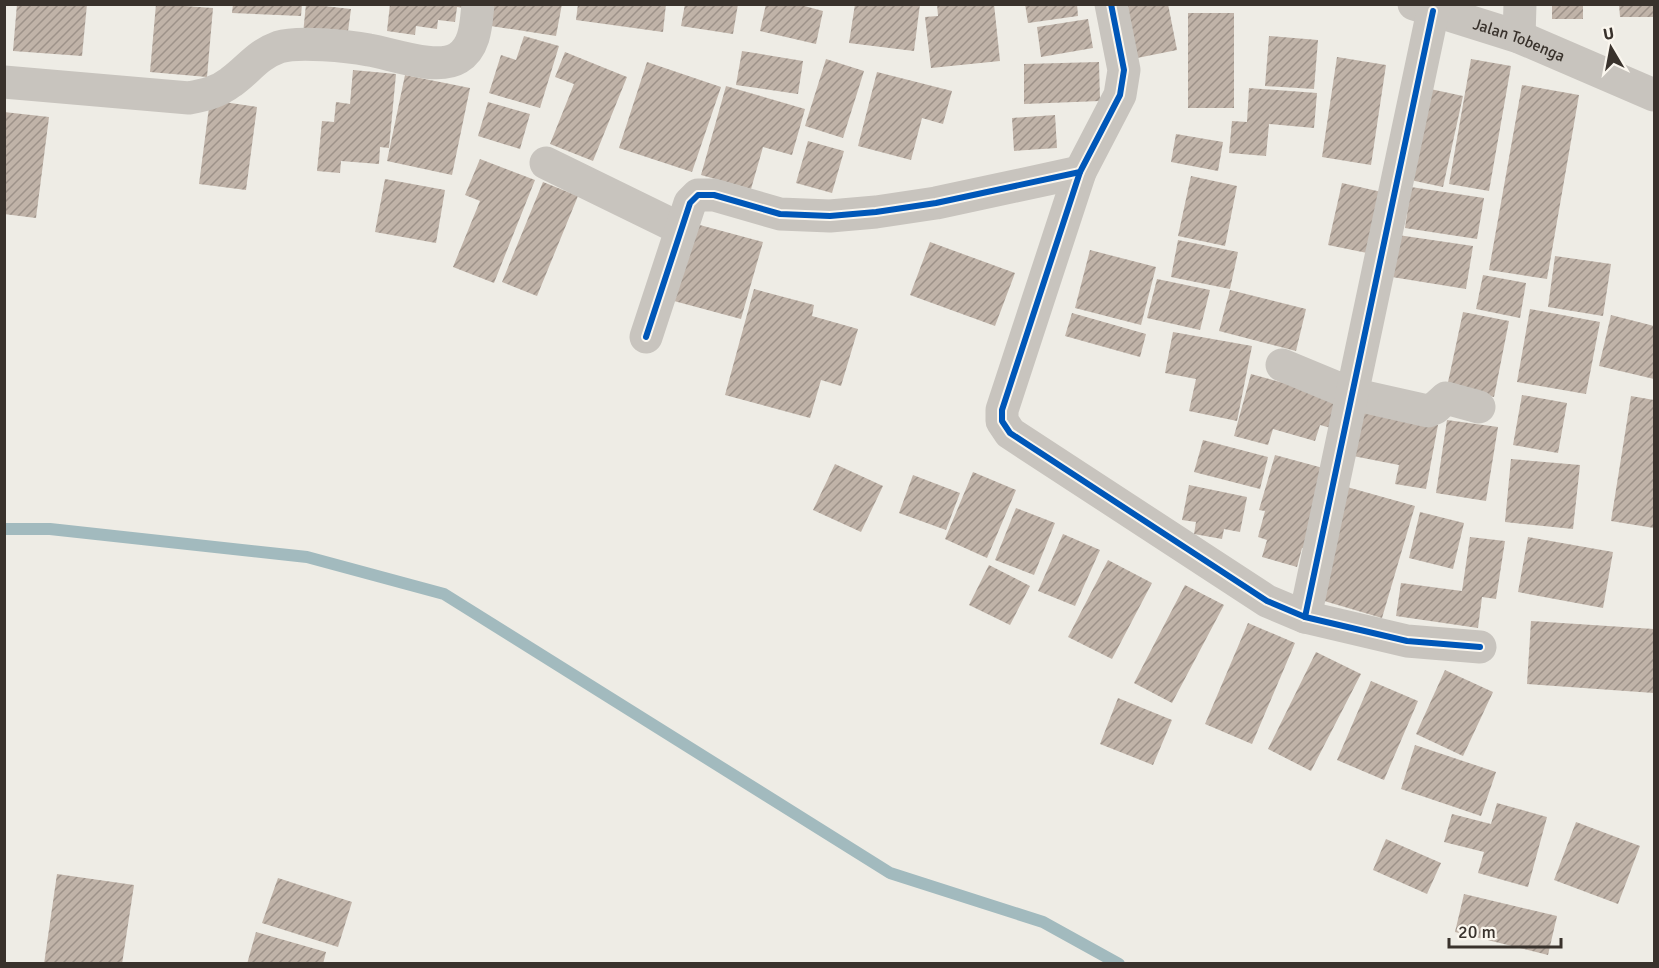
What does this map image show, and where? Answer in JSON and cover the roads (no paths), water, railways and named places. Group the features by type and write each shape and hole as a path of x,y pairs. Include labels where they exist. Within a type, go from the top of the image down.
{"street":[{"path":"4,82 189,98 213,93 232,81 259,56 280,47 304,45 366,49 436,64 459,58 472,43 478,4"},
{"path":"1111,4 1124,70 1120,95 1080,172 1002,410 1002,422 1010,433 1267,601 1305,617 1407,641 1480,647"},
{"path":"1519,37 1520,4"},
{"path":"1305,617 1352,393 1423,8"},
{"name":"Jalan Tobenga","path":"1423,8 1519,37 1654,95"},
{"path":"546,163 681,229"},
{"path":"646,337 690,203 698,195 714,195 780,214 830,216 936,203 1080,172"},
{"path":"1282,365 1352,393 1428,411 1446,398 1479,407"}],"waterway":[{"path":"4,529 50,529 307,557 444,594 890,873 1043,922 1119,964"}]}
